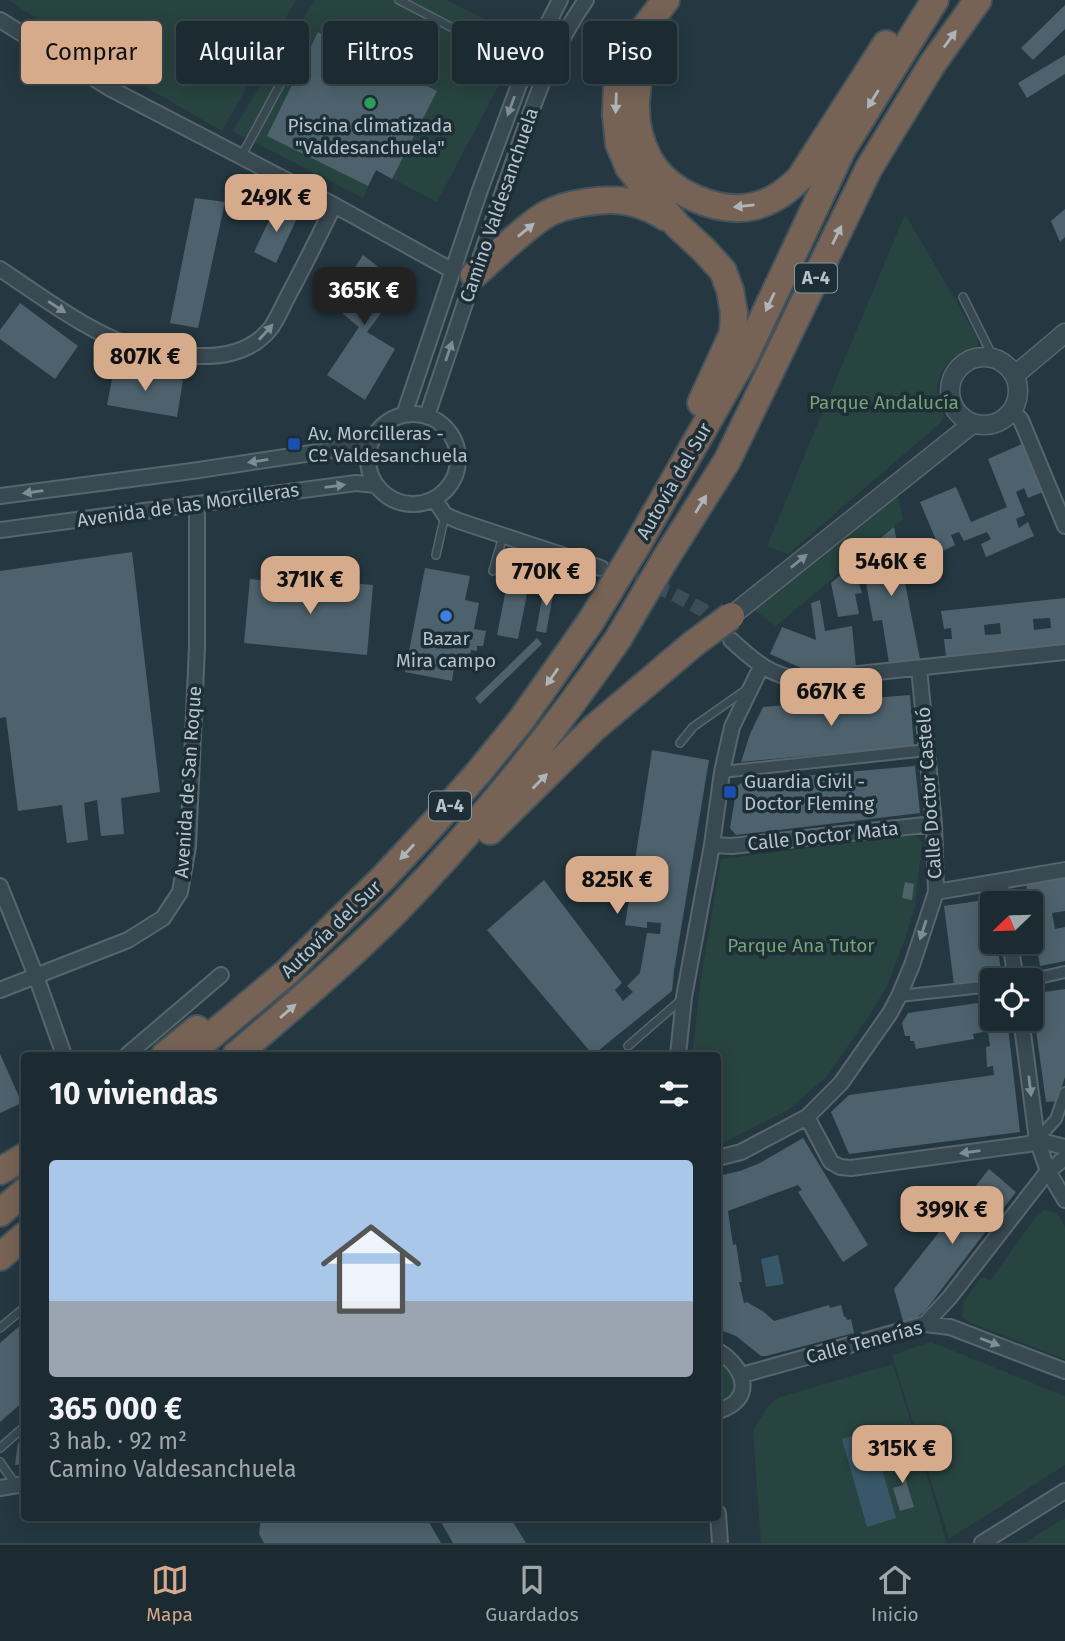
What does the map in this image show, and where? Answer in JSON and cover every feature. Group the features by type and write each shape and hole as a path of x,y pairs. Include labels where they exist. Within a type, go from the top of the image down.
{"highway":[{"path":"653,517 684,439 733,333 734,313 723,271 678,226 629,168 620,144 616,115 617,86 635,40 666,0"},
{"path":"678,0 654,36 643,60 636,93 639,133 649,159 664,179 687,195 730,208 753,206 788,191 800,178 889,40 934,0"},
{"name":"Autovía del Sur","path":"192,1052 287,972 384,877 478,773 522,719 591,621 636,547 745,356 843,148 934,0"},
{"name":"Autovía del Sur","path":"240,1052 319,984 398,909 493,804 576,699 618,639 727,461 869,168 933,63 978,0"},
{"path":"464,273 547,214 573,205 597,201 628,201 656,211 678,226"},
{"path":"398,909 444,876 594,728 694,644 731,628"},
{"path":"169,1052 226,1006 287,972"},
{"path":"0,1169 21,1158"},
{"path":"0,1213 21,1195"},
{"path":"0,1257 21,1239"}],"street":[{"name":"Camino Valdesanchuela","path":"549,21 560,0"},
{"name":"Camino Valdesanchuela","path":"404,415 524,132 550,62 586,0"},
{"path":"0,20 111,89 464,273"},
{"name":"Camino Valdesanchuela","path":"427,416 464,273 480,190 519,84"},
{"path":"0,269 99,332 140,349 172,356 210,357 232,354 253,345 271,328 334,205"},
{"path":"1015,375 1065,333"},
{"path":"980,356 997,359 1007,365 1015,375 1018,395 1013,411 999,422 987,426 971,424 955,410 950,398 951,379 957,369 967,361 980,356"},
{"path":"1013,411 1021,420 1065,526"},
{"path":"415,414 427,416 440,423 451,434 457,447 459,463 455,477 447,490 435,500 409,505 396,502 385,495 370,474 369,450 380,428 391,419 415,414"},
{"path":"971,424 731,628 761,667 786,678 802,680 1065,652"},
{"name":"Avenida de las Morcilleras","path":"0,496 339,449 373,439"},
{"name":"Avenida de las Morcilleras","path":"0,530 356,483 376,485"},
{"path":"435,500 445,515 601,568"},
{"name":"Avenida de San Roque","path":"0,990 128,940 163,918 180,892 188,847 197,660 197,504"},
{"path":"678,1052 684,997 712,845 722,772 732,727 761,667"},
{"name":"Calle Doctor Casteló","path":"721,1157 741,1152 807,1117 841,1083 890,1013 912,965 936,892 934,824 919,668"},
{"path":"722,772 927,750"},
{"name":"Calle Doctor Mata","path":"712,845 732,846 934,824"},
{"path":"936,892 1065,870"},
{"path":"1000,882 1002,891"},
{"path":"0,886 63,1052"},
{"path":"1043,977 1065,972"},
{"path":"131,1052 221,975"},
{"path":"899,996 980,987"},
{"path":"1023,1031 1037,1140 1048,1171 1065,1200"},
{"path":"807,1117 831,1162 840,1167 851,1168 1029,1144 1037,1140 1056,1119 1065,1093"},
{"path":"1037,1140 1065,1146"},
{"path":"0,1169 21,1148"},
{"path":"925,1324 950,1297 1048,1171 1065,1158"},
{"path":"950,1297 952,1320 960,1331"},
{"name":"Calle Tenerías","path":"742,1376 925,1324 950,1327 1065,1371"},
{"path":"721,1353 731,1360 742,1376 743,1386 736,1401 722,1410"},
{"path":"0,1489 20,1485"},
{"path":"982,1543 1065,1492"},
{"path":"713,1543 717,1521"},
{"path":"718,1521 720,1543"}],"lane":[{"path":"398,0 452,28"},
{"path":"241,158 280,84"},
{"path":"963,297 991,353 997,359"},
{"path":"436,555 445,515"},
{"path":"493,571 503,536"},
{"path":"680,743 693,727 750,688"},
{"path":"628,1046 684,997"},
{"path":"0,1328 21,1310"},
{"path":"0,1448 21,1430"},
{"path":"0,1462 20,1485"}],"green space":[{"path":"9,0 296,0 284,21 176,21 176,84 249,84 222,131 141,84 162,84 162,21 40,21"},
{"name":"Piscina climatizada \"Valdesanchuela\"","path":"315,0 447,0 488,21 452,21 452,84 499,84 437,202 376,170 363,198 232,131 262,84 309,84 309,21 302,21"},
{"name":"Parque Andalucía","path":"905,214 977,337 978,345 947,364 938,380 939,402 944,416 940,423 788,554 767,546"},
{"path":"896,487 903,519 776,626 751,608"},
{"name":"Parque Ana Tutor","path":"909,835 916,836 922,842 915,906 887,986 871,1013 827,1076 788,1110 721,1144 721,1052 692,1052 701,979 721,859"},
{"path":"1045,1210 1057,1213 1065,1227 1065,1359 969,1322 962,1316 963,1302 982,1277 990,1281 1035,1218"},
{"path":"931,1342 1065,1396 1065,1465 949,1539 892,1355"},
{"path":"721,1361 731,1370 736,1382 732,1394 721,1402"},
{"path":"893,1364 947,1543 761,1543 753,1431 768,1406 780,1397"},
{"path":"1065,1518 1065,1543 1024,1543"}],"water":[{"path":"778,1255 784,1284 766,1287 761,1259"},
{"path":"871,1430 896,1518 867,1527 842,1439"}],"building":[{"path":"1065,5 1065,29 1033,60 1021,48"},
{"path":"318,32 323,34 323,84 423,84 437,91 392,179 376,170 368,186 267,136 292,84 309,84 309,50"},
{"path":"1065,55 1065,74 1027,98 1018,83"},
{"path":"195,198 225,202 198,328 170,323"},
{"path":"276,206 298,216 276,263 254,252"},
{"path":"1065,209 1065,237 1060,242 1051,221"},
{"path":"363,255 402,285 367,332 395,349 365,400 327,375 359,327 331,304"},
{"path":"20,303 78,346 55,379 0,339 0,330"},
{"path":"114,369 183,380 177,417 107,405"},
{"path":"1022,444 1043,492 1028,498 1024,488 1016,492 1025,515 1016,519 1019,528 1028,522 1034,536 986,557 981,544 991,539 987,532 964,541 959,532 951,535 955,545 941,552 920,502 956,487 971,522 1007,507 988,459"},
{"path":"894,527 920,659 889,663 882,620 873,621 865,578 872,576 869,563 862,565 860,555"},
{"path":"132,552 160,792 121,798 124,834 101,836 97,800 84,803 88,840 67,843 62,805 18,811 6,717 0,718 0,571"},
{"path":"851,566 853,582 858,580 862,593 855,594 859,614 838,617 831,583"},
{"name":"Bazar Mira campo","path":"425,568 470,576 465,600 479,603 474,629 486,631 483,646 477,646 477,651 471,650 468,664 455,661 452,681 405,672"},
{"path":"250,579 339,588 340,582 373,585 367,655 244,643"},
{"path":"545,583 555,585 546,633 536,631"},
{"path":"506,589 527,594 518,639 497,635"},
{"path":"1065,598 1065,644 946,657 944,639 952,639 951,628 944,629 941,611","holes":["1050,618 1051,628 1034,630 1033,619","1000,623 1001,634 985,635 984,625"]},
{"path":"820,600 825,631 852,626 856,667 814,670 801,668 770,654 782,627 816,640 811,603"},
{"path":"537,638 542,644 480,704 475,698"},
{"path":"910,695 914,746 741,762 763,707"},
{"path":"652,750 709,760 672,991 597,1052 590,1052 487,930 544,880 622,983 615,990 623,1001 633,992 627,986 640,973 647,933 660,934 661,923 647,922 647,928 625,925"},
{"path":"915,766 920,813 736,835 730,828 737,786 744,781"},
{"path":"1065,878 1065,911 1052,913 1055,929 1065,927 1065,961 1040,966 1038,954 1043,954 1043,891 1027,891 1026,884"},
{"path":"905,882 914,884 912,900 902,898"},
{"path":"980,901 980,954 999,954 1001,968 980,968 980,981 954,985 944,906"},
{"path":"1065,989 1065,1077 1057,1101 1046,1102 1036,1031 1043,1031 1043,992"},
{"path":"980,1003 980,1031 988,1031 973,1034 974,1039 916,1049 910,1036 905,1036 902,1023 908,1013"},
{"path":"988,1031 1008,1031 1020,1132 849,1154 831,1112 849,1095 994,1075 993,1066 987,1067 986,1047 990,1046"},
{"path":"0,1054 21,1103 0,1113"},
{"path":"803,1138 868,1245 843,1262 798,1192 802,1190 798,1185 728,1211 733,1245 736,1244 742,1282 739,1282 744,1303 747,1302 764,1312 774,1321 829,1305 830,1308 841,1305 844,1317 851,1319 854,1333 761,1356 736,1336 721,1329 721,1175 760,1163"},
{"path":"989,1169 1016,1192 925,1311 904,1324 894,1289"},
{"path":"21,1325 21,1404 0,1422 0,1343"},
{"path":"892,1435 914,1507 900,1511 893,1488 903,1485 889,1436"},
{"path":"21,1440 21,1464 15,1465 18,1443"},
{"path":"261,1521 428,1521 441,1543 264,1543 259,1534"},
{"path":"440,1521 512,1521 526,1543 453,1543"}],"tunnel":[{"path":"615,573 670,592 703,610 722,630"}],"place":[{"name":"Piscina climatizada \"Valdesanchuela\"","path":"370,103"},
{"name":"Av. Morcilleras - Cº Valdesanchuela","path":"294,444"},
{"name":"Bazar Mira campo","path":"446,616"},
{"name":"Guardia Civil - Doctor Fleming","path":"730,792"}]}
